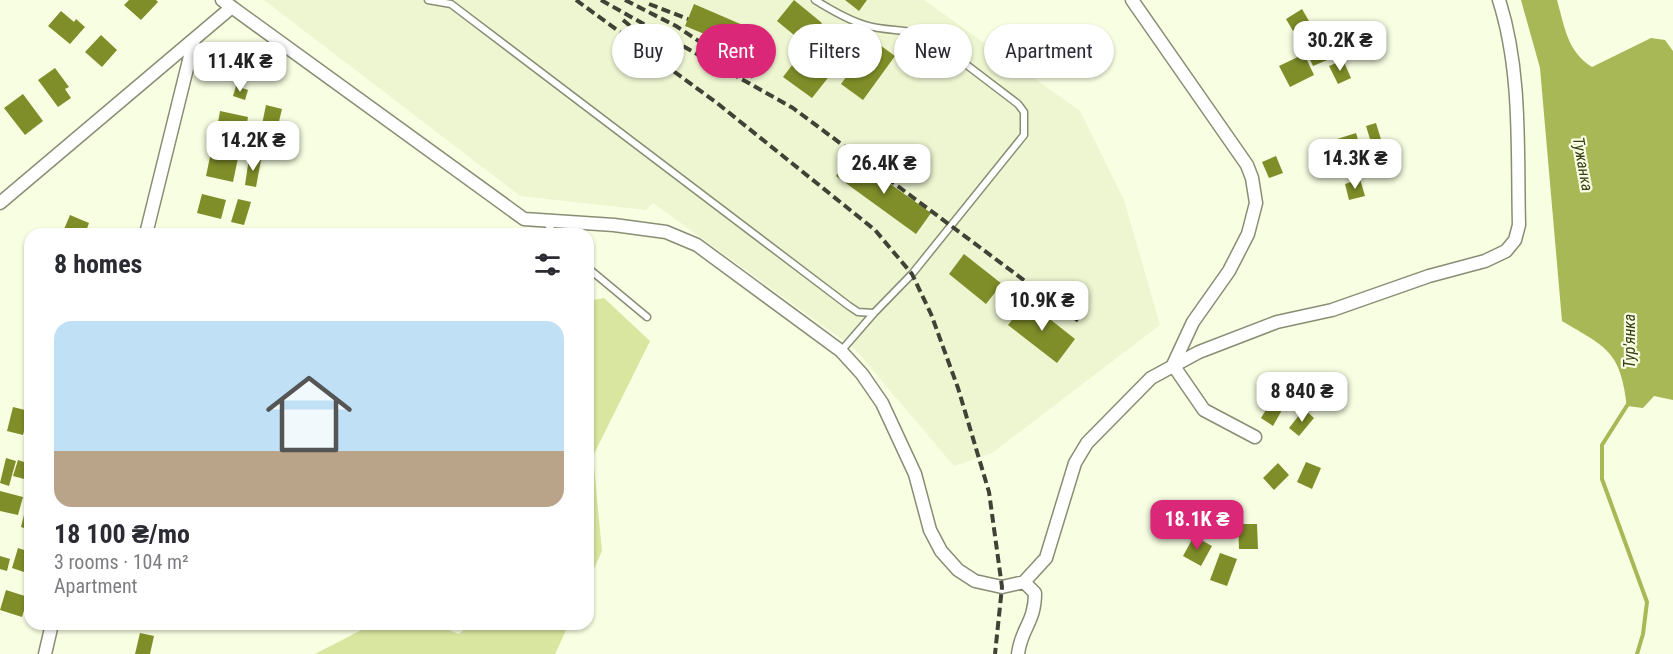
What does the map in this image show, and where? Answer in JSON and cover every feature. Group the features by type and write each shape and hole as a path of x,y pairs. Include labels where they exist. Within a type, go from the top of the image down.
{"street":[{"path":"1132,0 1246,165 1252,178 1256,203 1248,234 1229,271 1193,322 1173,365"},
{"path":"0,203 194,40 227,4 524,219 614,225 666,232 697,245 841,351 862,374 882,403 915,474 930,530 941,551 958,570 975,581 1002,587 1024,582 1046,558 1054,538 1066,485 1087,443 1151,378 1173,365 1277,322 1332,310 1429,276 1485,261 1506,251 1515,240 1520,225 1512,55 1499,0"},
{"path":"147,228 194,40"},
{"path":"1173,365 1204,411 1255,436"},
{"path":"1018,654 1020,638 1032,619 1035,604 1035,593 1024,582"},
{"path":"45,654 51,630"}],"lane":[{"path":"428,0 451,4 849,306 858,312 874,313"},
{"path":"815,0 867,26 916,31 930,37 1018,104 1024,112 1024,135 912,274 841,351"},
{"path":"544,220 550,228"},
{"path":"594,273 647,317"}],"shaded area":[{"path":"264,0 924,0 958,24 894,24 894,78 972,78 972,34 984,43 984,78 1034,78 1080,111 1124,200 1160,325 992,453 954,466 854,348 653,203 646,210 520,196"},
{"path":"604,298 650,341 594,454 594,300"},
{"path":"594,467 602,551 594,569"},
{"path":"361,630 449,630 459,634 463,630 566,630 555,654 315,654"}],"water":[{"name":"Тужанка","path":"1521,0 1557,0 1572,46 1577,54 1592,67 1651,38 1665,40 1673,51 1673,400 1654,396 1643,408 1627,406 1620,373 1609,353 1562,321 1540,68"}],"building":[{"path":"129,0 156,0 158,2 141,20 124,5"},
{"path":"794,0 822,23 788,24 788,30 777,21"},
{"path":"845,0 867,0 859,11"},
{"path":"694,4 740,24 696,24 696,31 685,26"},
{"path":"1302,9 1309,21 1293,31 1286,19"},
{"path":"61,11 74,22 76,19 85,27 70,44 48,26"},
{"path":"101,35 117,50 102,67 85,52"},
{"path":"1326,45 1332,58 1313,66 1307,53"},
{"path":"882,47 894,57 882,74"},
{"path":"1304,54 1314,75 1290,87 1279,66"},
{"path":"1343,60 1351,78 1338,84 1329,66"},
{"path":"55,68 69,87 65,89 71,98 58,107 38,80"},
{"path":"788,70 788,78 828,78 812,98 783,77"},
{"path":"845,78 879,78 863,100 841,84"},
{"path":"236,86 248,90 245,100 233,96"},
{"path":"23,94 43,121 25,135 4,108"},
{"path":"266,105 282,109 275,138 260,134"},
{"path":"220,111 248,117 244,140 216,134"},
{"path":"1376,123 1383,146 1373,149 1366,126"},
{"path":"1356,133 1362,153 1337,161 1331,141"},
{"path":"211,152 238,158 233,182 206,176"},
{"path":"851,156 931,213 916,234 836,176"},
{"path":"1276,156 1283,173 1269,178 1262,162"},
{"path":"249,158 261,160 256,187 245,185"},
{"path":"1360,179 1365,196 1349,200 1345,184"},
{"path":"202,194 226,200 221,219 197,213"},
{"path":"238,199 251,202 244,225 231,222"},
{"path":"70,215 89,223 87,228 65,228"},
{"path":"964,254 1002,284 986,304 949,274"},
{"path":"1027,301 1075,339 1057,363 1008,325"},
{"path":"1270,403 1282,410 1273,426 1261,418"},
{"path":"13,407 24,410 23,435 7,431"},
{"path":"1304,409 1314,418 1299,436 1289,428"},
{"path":"6,458 16,461 9,486 0,483"},
{"path":"18,460 24,462 24,479 13,476"},
{"path":"1306,462 1321,468 1312,489 1297,482"},
{"path":"1278,463 1289,475 1274,490 1263,478"},
{"path":"0,491 23,497 18,515 0,511"},
{"path":"1238,524 1257,524 1258,549 1239,549"},
{"path":"1194,536 1212,546 1201,566 1183,556"},
{"path":"18,548 24,550 24,572 12,568"},
{"path":"1220,553 1237,559 1227,586 1210,580"},
{"path":"0,556 10,559 7,571 0,569"},
{"path":"6,590 24,596 22,617 0,610"},
{"path":"140,633 154,636 150,654 135,654"}],"waterway":[{"name":"Тур'янка","path":"1628,404 1602,445 1602,479 1647,602 1643,634 1637,654"}],"railway":[{"path":"576,0 717,103 875,230 912,274 931,314 958,388 989,492 1002,587 995,654"},
{"path":"601,0 793,108 1080,322"},
{"path":"625,0 676,26 696,39"},
{"path":"649,4 688,19"},
{"path":"623,20 628,24"}]}
